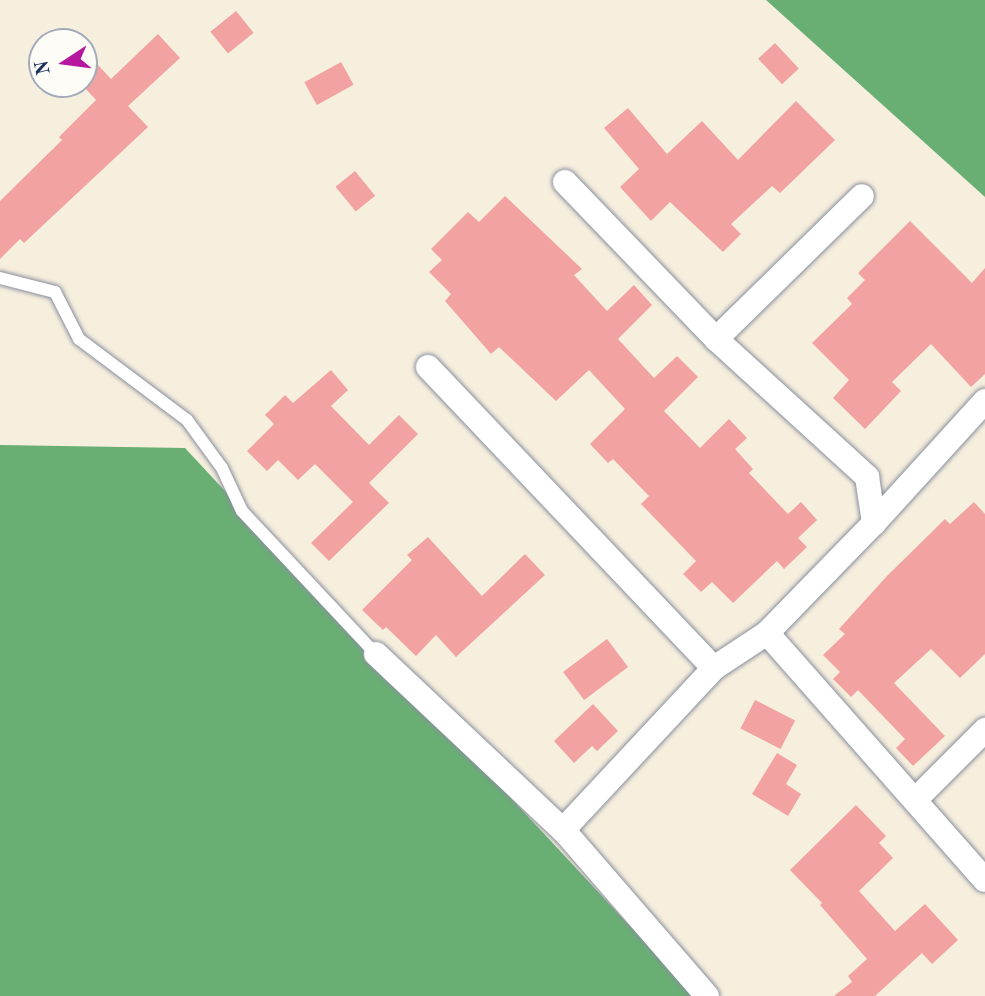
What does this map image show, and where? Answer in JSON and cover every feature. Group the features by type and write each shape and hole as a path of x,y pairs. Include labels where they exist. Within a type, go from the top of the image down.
{"street":[{"path":"565,182 716,339 867,477 874,523"},
{"path":"716,339 862,196"},
{"path":"428,368 714,668"},
{"path":"563,831 714,668 767,633 874,523 985,401"},
{"path":"767,633 985,880"},
{"path":"376,654 563,831 707,996"},
{"path":"916,799 985,730"}],"lane":[{"path":"0,278 55,292 79,339 187,420 222,468 242,512 376,654"}],"green space":[{"path":"766,0 985,0 985,197"},
{"path":"0,445 185,448 695,996 0,996"}],"building":[{"path":"236,11 254,33 228,54 210,32"},
{"path":"158,34 180,58 128,106 148,127 24,243 20,239 0,259 0,201 62,140 59,137 96,100 94,98 98,98 98,65 111,79"},
{"path":"775,43 799,69 782,84 758,59"},
{"path":"341,62 354,85 317,105 304,82"},
{"path":"796,101 835,140 780,193 772,186 731,224 741,234 723,252 670,202 651,221 620,187 639,169 604,128 628,108 667,154 702,121 738,160"},
{"path":"355,171 375,196 356,212 336,187"},
{"path":"505,196 582,269 574,275 607,311 634,285 652,305 618,339 654,378 677,356 698,377 664,411 700,448 729,419 747,438 735,449 753,469 749,473 788,514 801,502 817,520 798,538 807,547 784,569 777,561 733,603 712,582 701,592 683,574 696,561 641,504 649,496 613,459 608,463 590,444 625,409 589,370 556,401 499,347 491,354 445,301 451,294 429,272 442,260 431,249 468,212 479,222"},
{"path":"910,221 972,283 985,268 985,374 971,387 931,344 892,382 901,391 865,429 833,398 849,380 812,343 852,304 847,298 865,280 858,273"},
{"path":"331,370 348,390 331,406 369,445 399,415 418,434 369,483 389,503 329,561 311,543 353,502 315,464 298,480 278,460 267,471 247,451 274,424 265,415 285,395 293,403"},
{"path":"974,502 985,514 985,654 960,678 931,649 894,683 945,736 913,766 896,748 905,739 858,690 851,697 833,679 840,672 823,655 845,634 839,629 887,576 945,519 950,524"},
{"path":"428,537 482,596 525,554 545,575 456,657 436,635 416,656 386,627 383,630 362,610 412,560 407,555"},
{"path":"607,639 628,667 584,700 563,672"},
{"path":"755,700 795,720 781,749 740,729"},
{"path":"593,704 618,731 597,751 592,746 574,763 554,741"},
{"path":"777,753 797,765 786,784 801,794 788,816 752,794"},
{"path":"856,805 886,836 879,843 893,858 859,891 895,931 925,904 958,940 932,964 922,953 875,996 834,996 852,982 848,976 867,959 820,905 822,903 790,870"}]}
